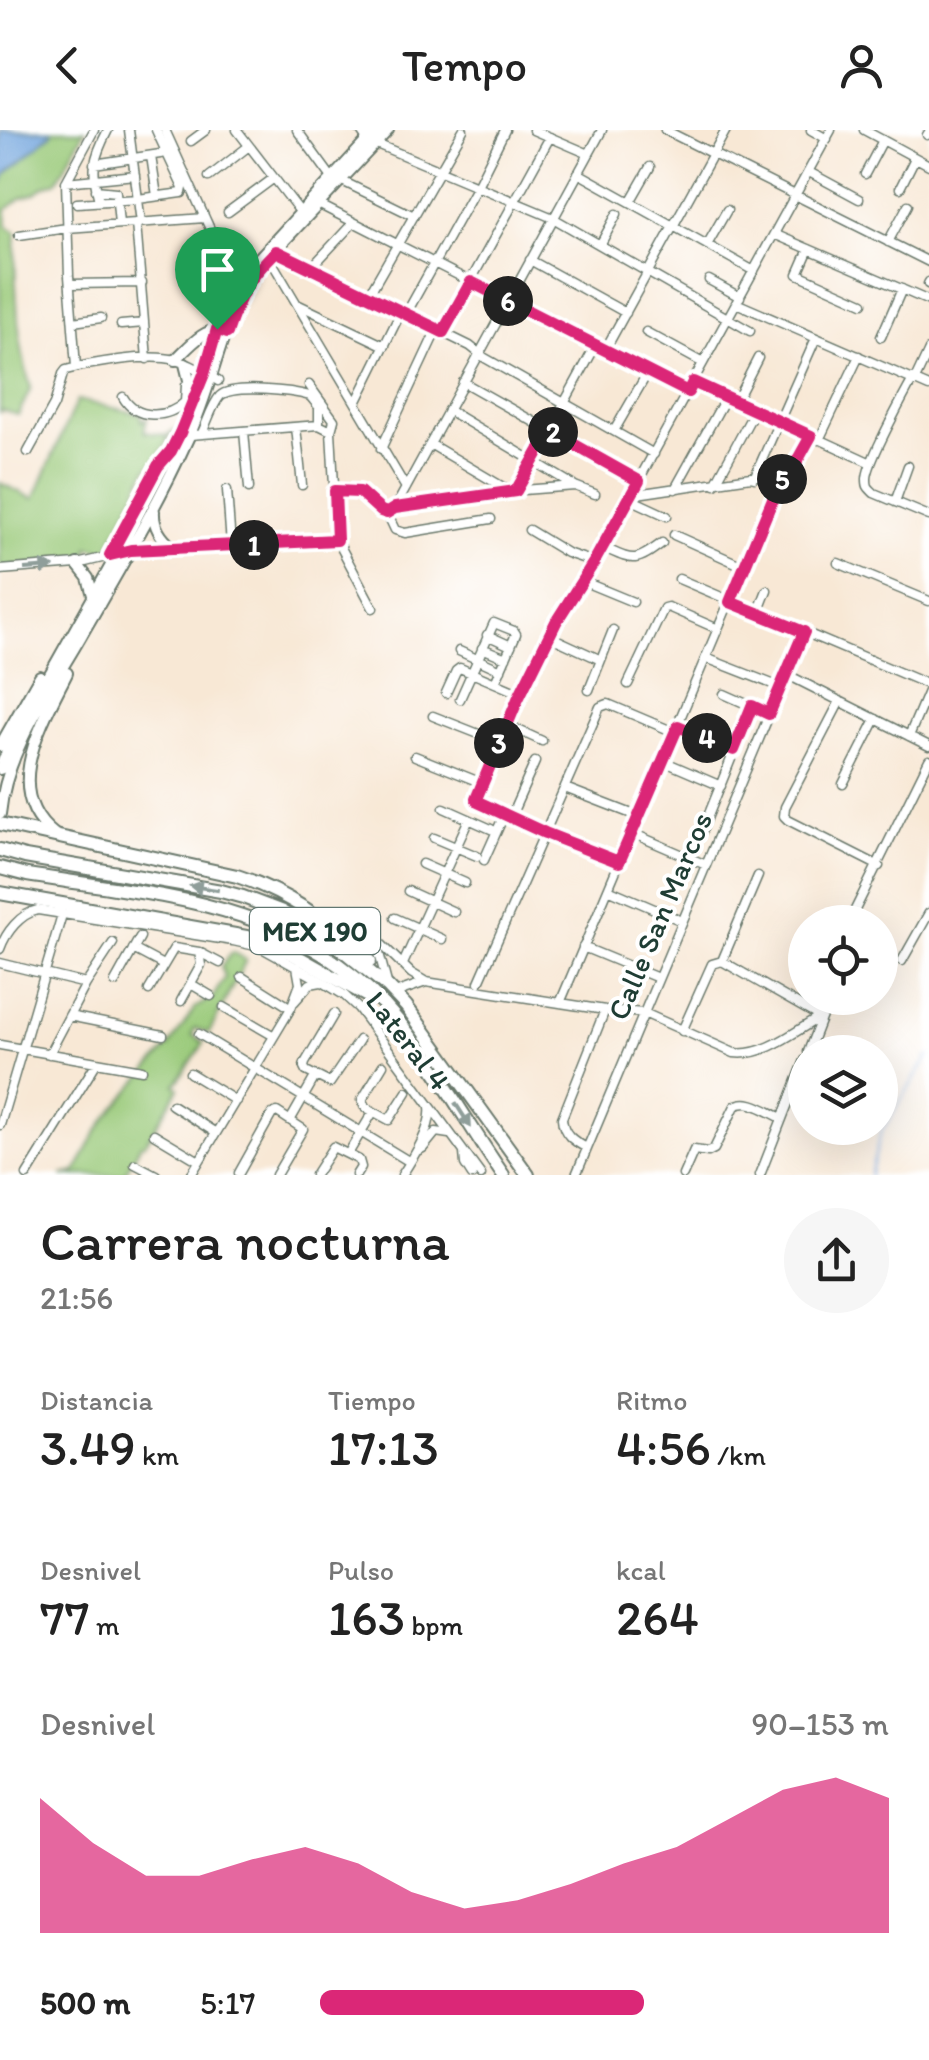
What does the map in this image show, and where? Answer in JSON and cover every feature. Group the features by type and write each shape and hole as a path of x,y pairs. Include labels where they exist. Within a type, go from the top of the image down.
{"highway":[{"path":"0,824 262,885 338,930 371,962 391,990"},
{"name":"MEX 190","path":"0,850 25,858 221,891 280,911 316,932 359,961 391,990 528,1171"},
{"name":"MEX 190","path":"0,868 212,906 278,928 318,951 358,979 413,1040 502,1175"},
{"path":"0,892 127,921 252,938 291,953 385,1006"}],"main road":[{"path":"222,331 251,276 318,204 376,130"},
{"path":"368,138 388,130"},
{"path":"0,768 9,746 78,640 196,434 235,284 336,179"},
{"path":"194,399 180,362 209,330 222,331"},
{"path":"0,814 4,783 51,678 171,451 194,399 211,377"},
{"path":"155,505 156,528 173,548"},
{"path":"77,564 94,593"},
{"path":"0,746 68,628 80,618"},
{"path":"60,837 30,810 22,770 37,730 74,657 78,640"}],"street":[{"path":"76,368 66,182 94,130"},
{"path":"99,201 95,156 108,130"},
{"path":"130,130 147,358"},
{"path":"96,190 138,200 183,192 156,130"},
{"path":"166,130 235,284"},
{"path":"192,141 206,130"},
{"path":"237,130 301,212"},
{"path":"296,130 336,179 414,216"},
{"path":"368,296 463,130"},
{"path":"356,403 506,130"},
{"path":"532,130 589,154"},
{"path":"490,519 405,533 394,530 391,511 602,130"},
{"path":"665,130 929,262"},
{"path":"513,491 626,313 726,130"},
{"path":"619,862 545,833 477,800 499,742 556,622 602,548 829,134 810,130"},
{"path":"864,130 929,166"},
{"path":"380,449 440,330 471,282 550,137"},
{"path":"368,138 553,218 750,331"},
{"path":"865,174 883,140"},
{"path":"208,177 250,146"},
{"path":"94,164 167,153"},
{"path":"152,156 157,196"},
{"path":"900,188 915,158"},
{"path":"630,202 650,167"},
{"path":"808,172 859,199"},
{"path":"578,173 754,271"},
{"path":"66,182 135,175"},
{"path":"228,212 274,178"},
{"path":"76,203 116,196"},
{"path":"116,196 119,224"},
{"path":"318,204 688,392"},
{"path":"888,242 908,205"},
{"path":"707,245 727,210"},
{"path":"600,245 616,214"},
{"path":"19,234 204,218"},
{"path":"311,268 354,222"},
{"path":"774,234 929,301"},
{"path":"809,249 798,274 863,302"},
{"path":"273,254 440,330 654,454"},
{"path":"273,254 297,304 406,488"},
{"path":"530,260 626,313"},
{"path":"709,280 738,300 816,338 929,386"},
{"path":"70,284 142,284"},
{"path":"881,338 902,290"},
{"path":"297,304 385,346"},
{"path":"73,322 101,318"},
{"path":"121,325 144,323"},
{"path":"646,332 704,364"},
{"path":"754,478 816,338"},
{"path":"929,350 866,480 874,493 929,516"},
{"path":"560,1003 788,472 815,438 859,356"},
{"path":"28,452 54,405 66,370 147,358 180,362 211,377"},
{"path":"736,401 758,358"},
{"path":"123,397 129,407 143,413 162,414 179,408 187,392 180,362"},
{"path":"614,431 648,372"},
{"path":"463,382 639,481"},
{"path":"693,382 871,463"},
{"path":"309,385 334,420 340,551 373,608"},
{"path":"196,434 222,394 235,391 305,394 319,407 319,426"},
{"path":"675,490 726,396"},
{"path":"448,410 595,494"},
{"path":"715,484 755,410"},
{"path":"296,427 302,486"},
{"path":"196,434 332,428"},
{"path":"244,431 249,488"},
{"path":"430,444 513,491"},
{"path":"895,502 908,466"},
{"path":"629,496 788,472"},
{"path":"335,491 360,492 381,511 391,511 513,491 575,486"},
{"path":"227,490 231,546"},
{"path":"629,496 667,516"},
{"path":"529,530 594,562"},
{"path":"674,534 745,566"},
{"path":"0,570 77,564 131,550 337,540"},
{"path":"602,548 636,559 662,542"},
{"path":"838,562 929,600"},
{"path":"679,579 929,687 909,736"},
{"path":"582,581 633,602"},
{"path":"758,613 767,590"},
{"path":"628,684 664,608 718,630"},
{"path":"460,699 494,623 514,630 516,636 495,683"},
{"path":"589,690 614,630"},
{"name":"Calle San Marcos","path":"576,1175 804,632"},
{"path":"487,635 511,646"},
{"path":"549,636 601,660"},
{"path":"482,648 506,658"},
{"path":"459,651 500,670"},
{"path":"706,658 780,688"},
{"path":"446,694 458,668 521,694"},
{"path":"786,674 929,746"},
{"path":"724,694 769,714"},
{"path":"840,701 785,807 784,816 878,866"},
{"path":"479,982 600,706 608,704 667,729"},
{"path":"700,836 752,706"},
{"path":"433,716 499,742"},
{"path":"843,784 876,719"},
{"path":"507,725 542,741"},
{"path":"678,726 734,750"},
{"path":"415,756 482,783"},
{"path":"662,760 720,786"},
{"path":"434,838 481,858 535,762"},
{"path":"858,905 906,803 928,766"},
{"path":"565,788 632,814"},
{"path":"444,808 491,828"},
{"path":"404,964 469,819"},
{"path":"632,833 706,865"},
{"path":"422,864 465,884"},
{"path":"722,961 758,876"},
{"path":"608,890 682,921"},
{"path":"408,891 454,912"},
{"path":"0,949 7,933 32,910 58,908 61,918 0,1126"},
{"path":"902,961 929,913"},
{"path":"395,918 442,939"},
{"name":"Lateral 4","path":"127,921 260,947 344,996 358,1008 481,1175"},
{"path":"338,930 374,937 426,982 605,1010 644,1012 728,1051 749,1054 761,1050 820,1017"},
{"path":"181,1001 201,966 194,951 193,935"},
{"path":"115,982 140,937"},
{"path":"374,937 391,990 426,982"},
{"path":"49,1054 113,943"},
{"path":"133,948 163,965"},
{"path":"149,990 174,948 194,951 220,963"},
{"path":"583,948 658,978"},
{"path":"682,1031 716,961 820,1017"},
{"path":"0,963 86,984"},
{"path":"298,967 303,986"},
{"path":"242,978 292,1005"},
{"path":"191,1175 303,986 324,982"},
{"path":"190,984 211,996"},
{"path":"224,1007 274,1036"},
{"path":"587,1148 572,1140 562,1118 605,1010"},
{"path":"334,1014 304,1068 316,1077 334,1081 359,1040"},
{"path":"69,1016 163,1035"},
{"path":"814,1035 820,1017"},
{"path":"198,1034 410,1162"},
{"path":"0,1045 142,1070"},
{"path":"26,1175 97,1062"},
{"path":"383,1065 362,1100 364,1107 389,1120 408,1092"},
{"path":"190,1073 236,1100"},
{"path":"291,1119 316,1077"},
{"path":"682,1175 694,1150 714,1149 734,1106 740,1102 782,1118"},
{"path":"760,1175 788,1103"},
{"path":"402,1175 418,1144 430,1132 429,1104"},
{"path":"172,1105 216,1133"},
{"path":"238,1174 274,1112 302,1127 276,1175"},
{"path":"348,1154 373,1112"},
{"path":"430,1132 452,1135"},
{"path":"154,1134 199,1161"},
{"path":"315,1175 330,1149 338,1148 362,1163 356,1175"},
{"path":"464,1153 472,1175"},
{"path":"135,1164 156,1175"}],"green space":[{"path":"0,130 85,130 57,181 21,198 6,210 7,226 16,232 17,311 31,388 18,415 0,412"},
{"path":"77,400 141,414 142,421 147,418 144,432 165,435 166,439 176,429 151,467 148,467 107,552 89,547 86,557 72,562 0,568 0,483 34,499"},
{"path":"232,952 246,960 209,1033 195,1028 192,1035 204,1043 175,1085 179,1088 124,1175 62,1175 76,1172 107,1117 170,1045 195,1008 213,997 225,977 221,966"}],"water":[{"path":"0,130 52,133 5,175 0,187"}],"waterway":[{"path":"870,1175 881,1132 929,1056"}],"route":[{"path":"276,251 443,332 471,282 688,392 693,382 811,436 791,472 784,472 730,602 804,632 769,714 752,706 734,750 678,726 619,862 478,802 482,783 518,699 556,622 639,481 550,431 516,491 395,508 387,513 360,492 335,491 337,540 131,550 110,555 180,433 217,329 227,333 245,286 276,251"}]}
